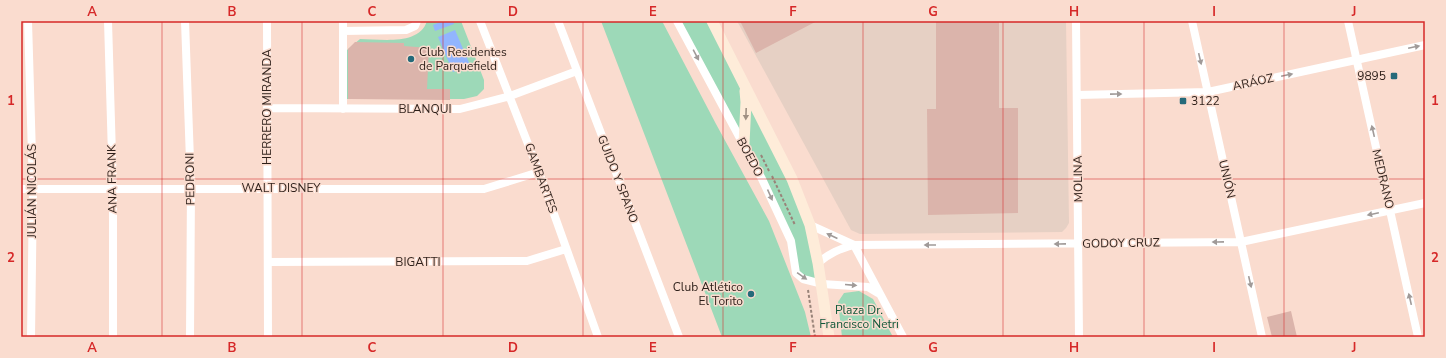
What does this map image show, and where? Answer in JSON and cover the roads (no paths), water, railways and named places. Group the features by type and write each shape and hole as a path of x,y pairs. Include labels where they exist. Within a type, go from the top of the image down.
{"main road":[{"path":"712,21 792,179 810,225 822,284 830,337"},
{"path":"744,84 746,102 744,144"}],"street":[{"name":"JULIÁN NICOLÁS","path":"28,21 33,189 31,337"},
{"name":"ANA FRANK","path":"108,21 113,189 113,337"},
{"name":"PEDRONI","path":"185,21 191,188 190,337"},
{"name":"HERRERO MIRANDA","path":"267,21 268,337"},
{"path":"343,21 343,109"},
{"path":"344,31 406,30 415,26 417,21"},
{"name":"GAMBARTES","path":"480,21 539,172 596,337"},
{"name":"GUIDO Y SPANO","path":"558,21 679,337"},
{"name":"BOEDO","path":"677,21 762,179 791,241 796,273 803,279 822,284 868,287 878,293"},
{"name":"MOLINA","path":"1076,21 1079,337"},
{"name":"UNIÓN","path":"1192,21 1262,337"},
{"name":"MEDRANO","path":"1348,21 1418,337"},
{"name":"ARÁOZ","path":"1077,95 1208,92 1425,45"},
{"name":"BLANQUI","path":"268,108 460,109 510,96 577,71"},
{"name":"WALT DISNEY","path":"21,189 484,189 539,172"},
{"name":"GODOY CRUZ","path":"818,263 829,254 854,245 1241,242 1425,203"},
{"path":"810,225 854,245 878,293 903,337"},
{"name":"BIGATTI","path":"268,262 527,261 566,249"}],"water":[{"path":"443,21 453,21 454,24 435,31 433,25"},
{"path":"455,30 470,65 453,72 438,37"}],"place":[{"name":"Club Residentes de Parquefield","path":"411,59"},
{"name":"9895","path":"1394,76"},
{"name":"3122","path":"1183,101"},
{"name":"Club Atlético El Torito","path":"751,294"}],"park label":[{"name":"Plaza Dr. Francisco Netri","path":"859,317"}]}
